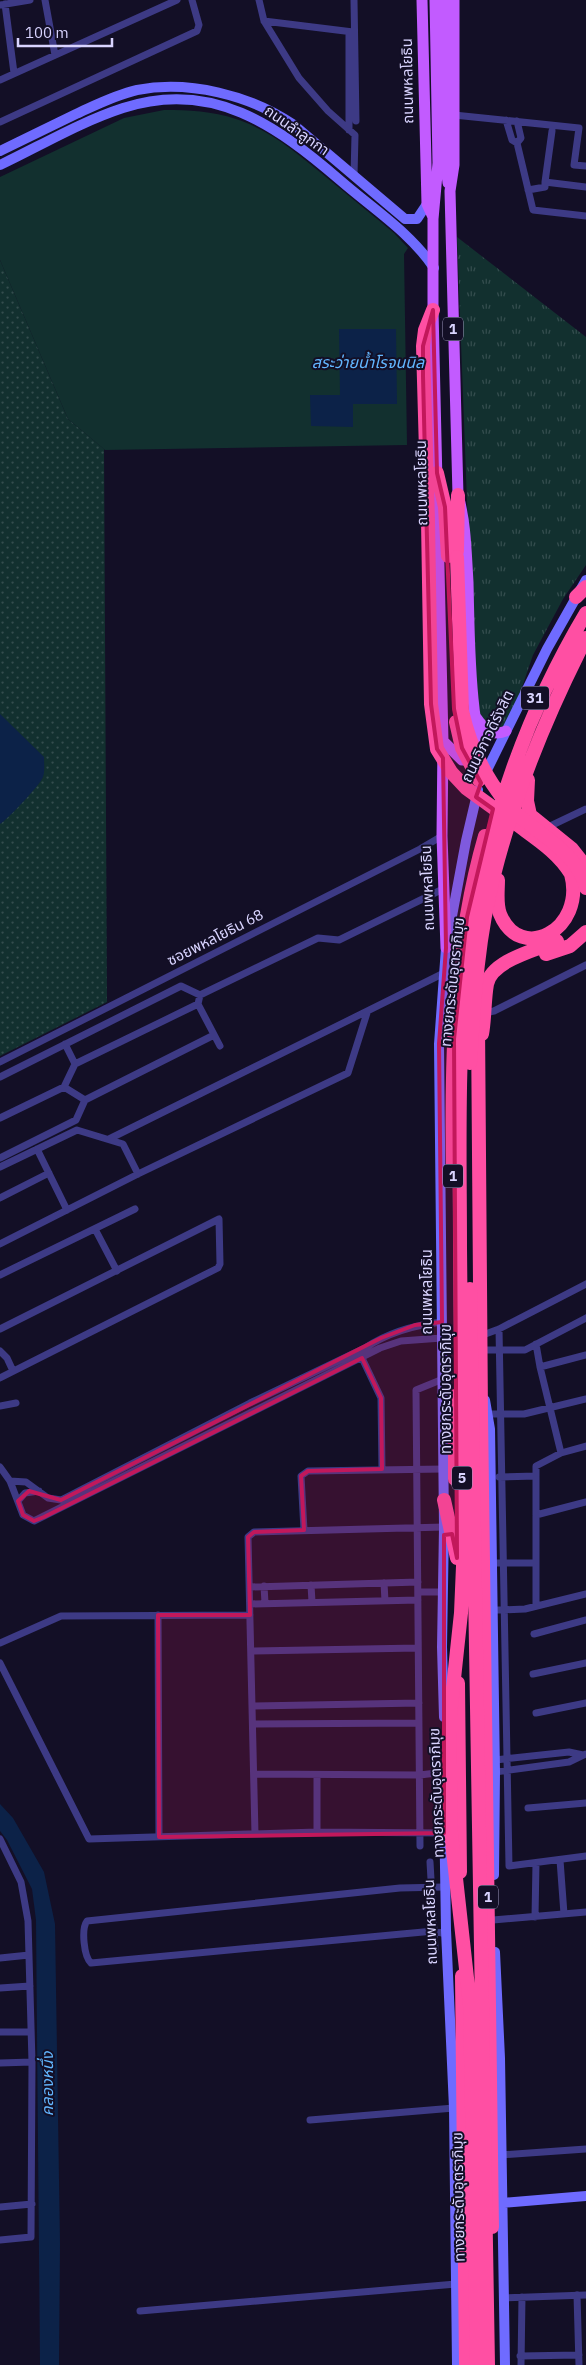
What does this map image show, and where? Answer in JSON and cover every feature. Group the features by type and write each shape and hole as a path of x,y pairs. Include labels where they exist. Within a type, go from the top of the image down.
{"highway":[{"path":"433,310 425,330 423,346 431,704 437,749 451,772 466,788 515,823 556,856 571,874 579,896 576,916 564,930 541,939 520,934 512,929 501,916 498,908 498,880"},
{"path":"437,473 446,507 453,556 462,711 467,731 480,765 498,793 510,807 562,851 579,870 586,888"},
{"path":"458,494 453,556 454,708 457,730 462,748 478,780 515,823"},
{"path":"581,600 586,587"},
{"name":"ถนนวิภาวดีรังสิต","path":"496,799 530,707 581,600"},
{"name":"ทางยกระดับอุตราภิมุข","path":"477,2365 470,2005 451,1833 450,1780 450,1716 461,1613 463,1566 459,1113 463,1022 471,938 479,892 501,803 533,716 586,613"},
{"name":"ทางยกระดับอุตราภิมุข","path":"489,2365 469,1084 477,984 493,877 526,769 564,682 586,638"},
{"name":"31","path":"498,880 514,818 528,780 565,693 586,652"},
{"path":"528,780 527,808 530,815 572,849 586,867"},
{"name":"ถนนพหลโยธิน","path":"466,2365 452,1127 454,1039 467,917 480,854 496,799"},
{"name":"1","path":"489,2365 492,2118 480,1414 482,1387 480,1350 478,1049 479,985 498,880"},
{"path":"486,996 488,982 493,972 503,964 558,941 584,927"},
{"path":"486,996 497,980 511,969 570,946 584,927"},
{"name":"1","path":"478,1049 486,996"},
{"path":"444,1500 457,1558"}],"main road":[{"name":"ถนนพหลโยธิน","path":"422,0 427,204 433,219"},
{"name":"ถนนพหลโยธิน","path":"435,0 438,170 433,219 433,310 443,741 443,890 446,948 440,1044 444,1469 442,1592 444,1888 454,2108 457,2365"},
{"path":"443,0 446,165 450,191"},
{"name":"1","path":"454,0 454,165 450,191 458,494 464,514 467,543 474,715"},
{"name":"ถนนลำลูกกา","path":"0,151 110,99 136,90 165,87 186,88 229,96 273,111 294,125 405,219 417,219 427,204"},
{"name":"ถนนลำลูกกา","path":"0,166 98,118 123,108 152,101 176,99 215,104 252,116 285,137 330,171 416,246 434,268"},
{"name":"ถนนวิภาวดีรังสิต","path":"446,948 472,813 480,785 506,731 581,600 586,580"},
{"path":"443,741 462,760 473,760 478,750 474,715"},
{"path":"474,715 489,731 500,734 506,731"},
{"name":"1","path":"482,1387 488,1414 490,1478 497,1563 498,1610 493,1920 500,2058 505,2365"},
{"path":"502,2203 586,2196"}],"street":[{"path":"14,73 2,4 30,0"},
{"path":"45,0 55,55"},
{"path":"0,80 176,0"},
{"path":"0,122 197,31 199,25 192,0"},
{"path":"258,0 264,21 299,78 328,111 354,136 354,176"},
{"path":"349,130 354,0"},
{"path":"264,21 352,32"},
{"path":"352,32 356,121"},
{"path":"454,115 579,128 574,165 586,166"},
{"path":"506,120 512,140 517,144 533,210 586,216"},
{"path":"517,121 521,138 517,144"},
{"path":"528,190 545,187 552,131"},
{"path":"545,182 586,188"},
{"path":"546,828 586,809"},
{"name":"ซอยพหลโยธิน 68","path":"0,1062 420,849 442,836"},
{"path":"200,995 318,938 339,940 443,890"},
{"path":"484,1013 494,1011 586,965"},
{"path":"110,1139 444,972"},
{"path":"0,1076 182,986 200,995"},
{"path":"200,995 198,1004 220,1046"},
{"path":"0,1118 64,1087 75,1064 198,1004"},
{"path":"0,1244 138,1174 348,1073 367,1012"},
{"path":"1,1155 76,1120 85,1100 214,1035"},
{"path":"64,1044 75,1064"},
{"path":"64,1087 85,1100"},
{"path":"0,1167 78,1130 123,1144 138,1174"},
{"path":"37,1149 67,1210"},
{"path":"0,1198 49,1174"},
{"path":"0,1275 135,1209"},
{"path":"0,1329 219,1220 220,1264 218,1268 0,1378"},
{"path":"95,1229 117,1271"},
{"path":"480,1336 498,1329 586,1284"},
{"path":"480,1350 525,1350 586,1318"},
{"path":"10,1481 26,1482 48,1498 61,1500 365,1348 381,1338 415,1325 442,1322"},
{"path":"404,1329 406,1340"},
{"path":"498,1329 502,1477 497,1563 535,1563"},
{"path":"0,1467 10,1481 24,1515 34,1521 380,1348 406,1340 442,1338"},
{"path":"536,1344 561,1452"},
{"path":"0,1351 7,1358 13,1371"},
{"path":"540,1367 586,1355"},
{"path":"362,1358 381,1398 382,1469"},
{"path":"420,1846 416,1390 442,1379"},
{"path":"488,1414 524,1414 586,1399"},
{"path":"0,1406 16,1403"},
{"path":"536,1606 536,1466 540,1462 561,1452 586,1446"},
{"path":"304,1530 302,1476 308,1471 444,1469"},
{"path":"490,1478 536,1476"},
{"path":"18,1501 24,1493 39,1491"},
{"path":"536,1515 586,1502"},
{"path":"255,1834 248,1537 254,1532 444,1527"},
{"path":"250,1587 418,1582"},
{"path":"384,1583 385,1601"},
{"path":"311,1585 312,1602"},
{"path":"264,1586 265,1603"},
{"path":"250,1604 385,1601 442,1592"},
{"path":"586,1594 536,1606 498,1610 507,1758 510,1866 586,1856"},
{"path":"158,1615 159,1837"},
{"path":"0,1643 61,1616 250,1615"},
{"path":"534,1634 586,1620"},
{"path":"251,1651 418,1648"},
{"path":"0,1663 89,1839 318,1832 420,1831 444,1833"},
{"path":"533,1674 586,1663"},
{"path":"252,1706 419,1703"},
{"path":"536,1712 586,1703"},
{"path":"253,1724 419,1723"},
{"path":"495,1760 569,1752 584,1754"},
{"path":"495,1772 569,1762 584,1754"},
{"path":"533,1756 535,1766"},
{"path":"254,1774 420,1775 444,1772"},
{"path":"317,1775 318,1832"},
{"path":"528,1808 586,1803"},
{"path":"0,1839 22,1882 28,1920 32,2062 32,2204 30,2238 0,2240"},
{"path":"560,1860 564,1914"},
{"path":"430,1862 435,1949"},
{"path":"535,1917 536,1863"},
{"path":"444,1888 400,1888 87,1921 84,1927 87,1958 91,1963 434,1931 446,1934"},
{"path":"493,1920 586,1912"},
{"path":"0,1958 29,1954"},
{"path":"0,1988 30,1986"},
{"path":"0,2032 31,2032"},
{"path":"0,2063 32,2062"},
{"path":"310,2120 454,2108"},
{"path":"501,2155 586,2149"},
{"path":"0,2207 32,2204"},
{"path":"140,2311 456,2284"},
{"path":"504,2298 586,2295"},
{"path":"578,2296 583,2337 579,2355 580,2365"},
{"path":"521,2365 522,2297"},
{"path":"520,2356 579,2355"}],"highlighted area":[{"path":"433,310 437,473 445,507 454,709 462,748 481,783 476,797 493,809 467,917 454,1039 457,1558 452,1534 444,1535 444,1833 159,1837 158,1615 250,1615 248,1537 254,1532 304,1530 301,1476 308,1471 382,1469 381,1398 362,1358 44,1517 34,1521 23,1515 18,1501 29,1491 61,1500 381,1338 415,1325 442,1322 439,1044 446,948 443,758 437,749 431,704 423,376 423,346"}],"green space":[{"path":"164,110 218,114 260,129 305,160 394,233 408,248 404,254 407,445 105,450 68,419 0,260 0,177 124,118"},
{"path":"457,237 586,337 586,565 563,599 533,655 520,693 517,712 499,732 483,727 475,711"},
{"path":"0,260 68,419 104,449 107,1002 0,1056"}],"water":[{"name":"สระว่ายน้ำโรจนนิล","path":"339,329 396,329 397,404 353,404 353,427 311,426 310,395 340,395"},
{"path":"0,714 44,757 44,772 36,787 0,824"},
{"name":"คลองหนึ่ง","path":"0,1804 13,1818 44,1872 55,1924 60,2243 59,2365 40,2365 36,1920 32,1889 7,1840 0,1831"}]}
